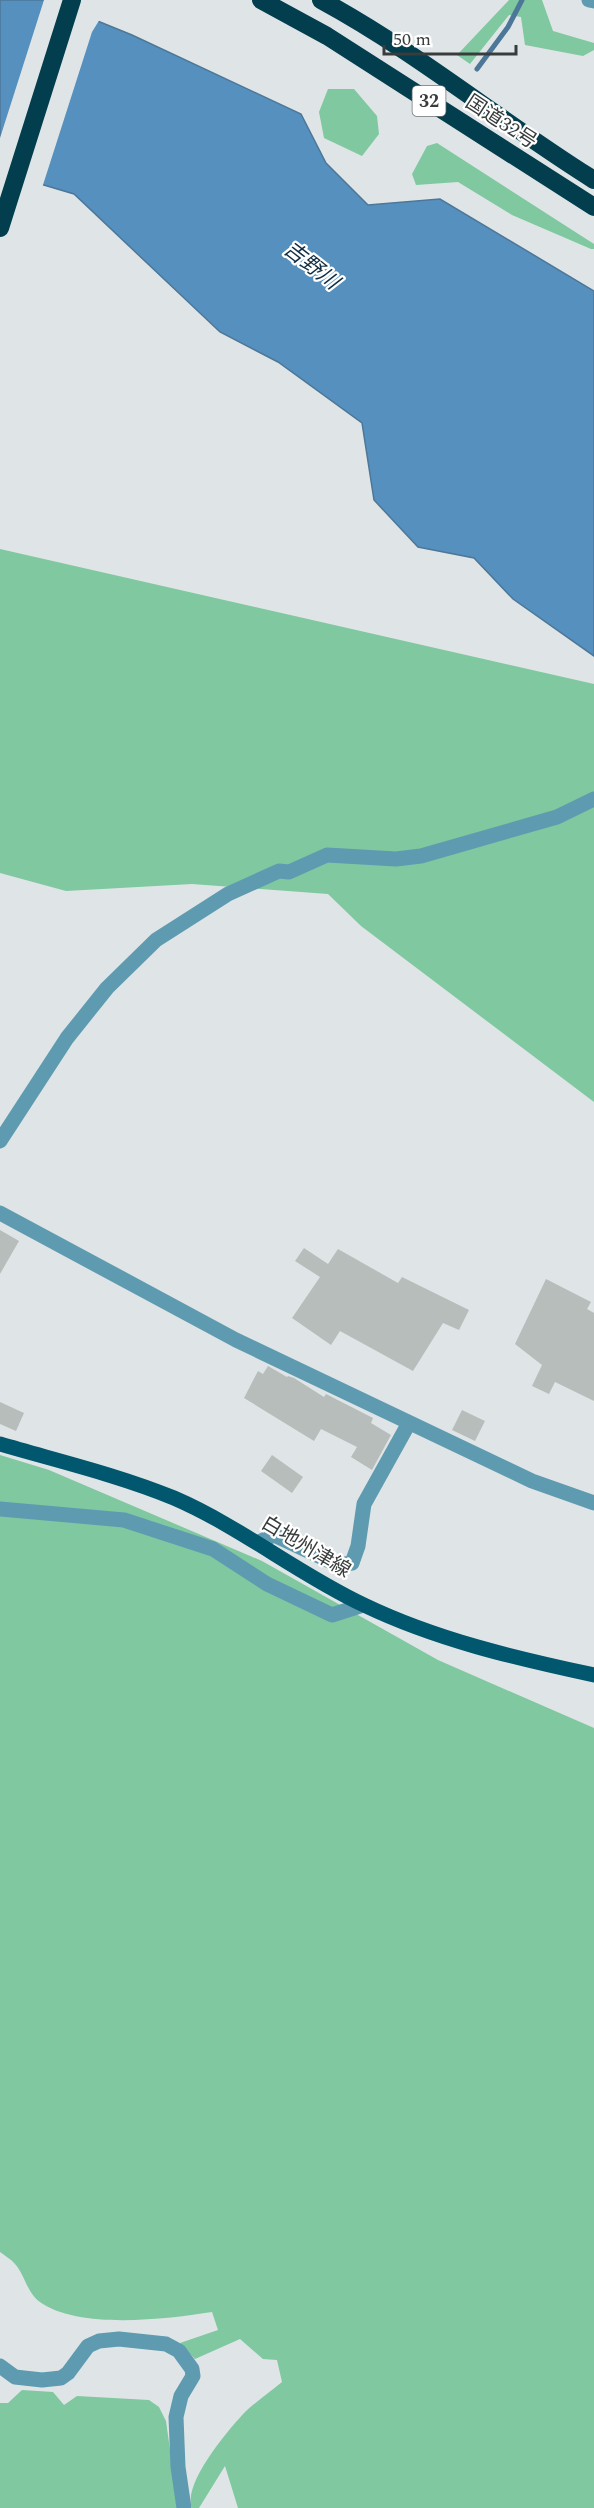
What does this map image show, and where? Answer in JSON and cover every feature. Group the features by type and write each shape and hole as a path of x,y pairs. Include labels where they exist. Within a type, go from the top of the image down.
{"highway":[{"path":"0,228 72,0"},
{"name":"国道32号","path":"261,0 327,36 594,207"},
{"name":"国道32号","path":"321,0 413,55 560,159 594,180"}],"main road":[{"name":"白地州津線","path":"0,1444 126,1481 173,1498 211,1515 259,1542 363,1605 444,1638 507,1656 594,1675"}],"street":[{"path":"589,0 594,1"},
{"path":"0,1142 66,1038 107,988 156,940 228,894 279,871 289,872 327,855 396,860 421,856 557,817 594,799"},
{"path":"0,1213 236,1340 532,1481 594,1503"},
{"path":"259,1542 274,1535 338,1565 352,1563 358,1546 364,1504 409,1423"},
{"path":"0,1509 124,1520 213,1549 267,1584 332,1615 363,1605"},
{"path":"0,2366 15,2377 42,2380 61,2378 68,2373 88,2346 99,2341 119,2340 166,2344 179,2351 192,2369 193,2376 181,2396 176,2417 178,2467 184,2508"}],"green space":[{"path":"509,0 542,0 553,31 594,43 594,50 583,56 525,45 521,17 509,15 470,64 457,55"},
{"path":"328,89 354,89 377,116 379,134 362,156 324,138 319,112"},
{"path":"437,143 594,244 594,249 512,215 458,182 416,185 412,174 427,146"},
{"path":"0,549 594,684 594,1102 361,926 328,894 192,884 66,891 0,873"},
{"path":"0,1455 49,1470 262,1561 438,1660 594,1728 594,2508 238,2508 225,2466 199,2508 192,2508 191,2498 194,2485 209,2457 245,2412 282,2382 277,2360 263,2359 240,2339 195,2359 180,2343 218,2330 212,2312 124,2320 77,2316 57,2311 36,2298 18,2268 0,2252"},
{"path":"22,2390 53,2392 64,2405 77,2396 149,2400 159,2407 166,2421 178,2508 0,2508 0,2403 8,2403"}],"water":[{"name":"吉野川","path":"0,0 46,0 132,35 301,114 326,163 368,205 440,199 594,291 594,656 513,599 474,558 418,547 374,500 362,423 278,362 220,332 74,194 0,172"}],"pier":[{"path":"44,0 54,0 100,19 92,32 42,188 0,175 0,138"}],"building":[{"path":"0,1230 19,1241 0,1274"},
{"path":"304,1248 328,1264 338,1249 398,1283 402,1277 469,1310 459,1330 443,1323 413,1371 340,1331 331,1345 292,1318 320,1277 295,1261"},
{"path":"546,1279 591,1302 587,1309 594,1313 594,1401 555,1382 549,1394 532,1386 542,1365 515,1344"},
{"path":"268,1366 287,1377 294,1378 324,1397 326,1394 373,1418 371,1423 391,1435 372,1470 351,1457 357,1447 321,1429 314,1441 244,1398 258,1371 263,1374"},
{"path":"0,1402 24,1413 16,1431 0,1424"},
{"path":"462,1410 485,1421 475,1441 452,1430"},
{"path":"272,1455 303,1477 292,1493 261,1471"}],"waterway":[{"path":"477,69 508,27 522,0"}]}
